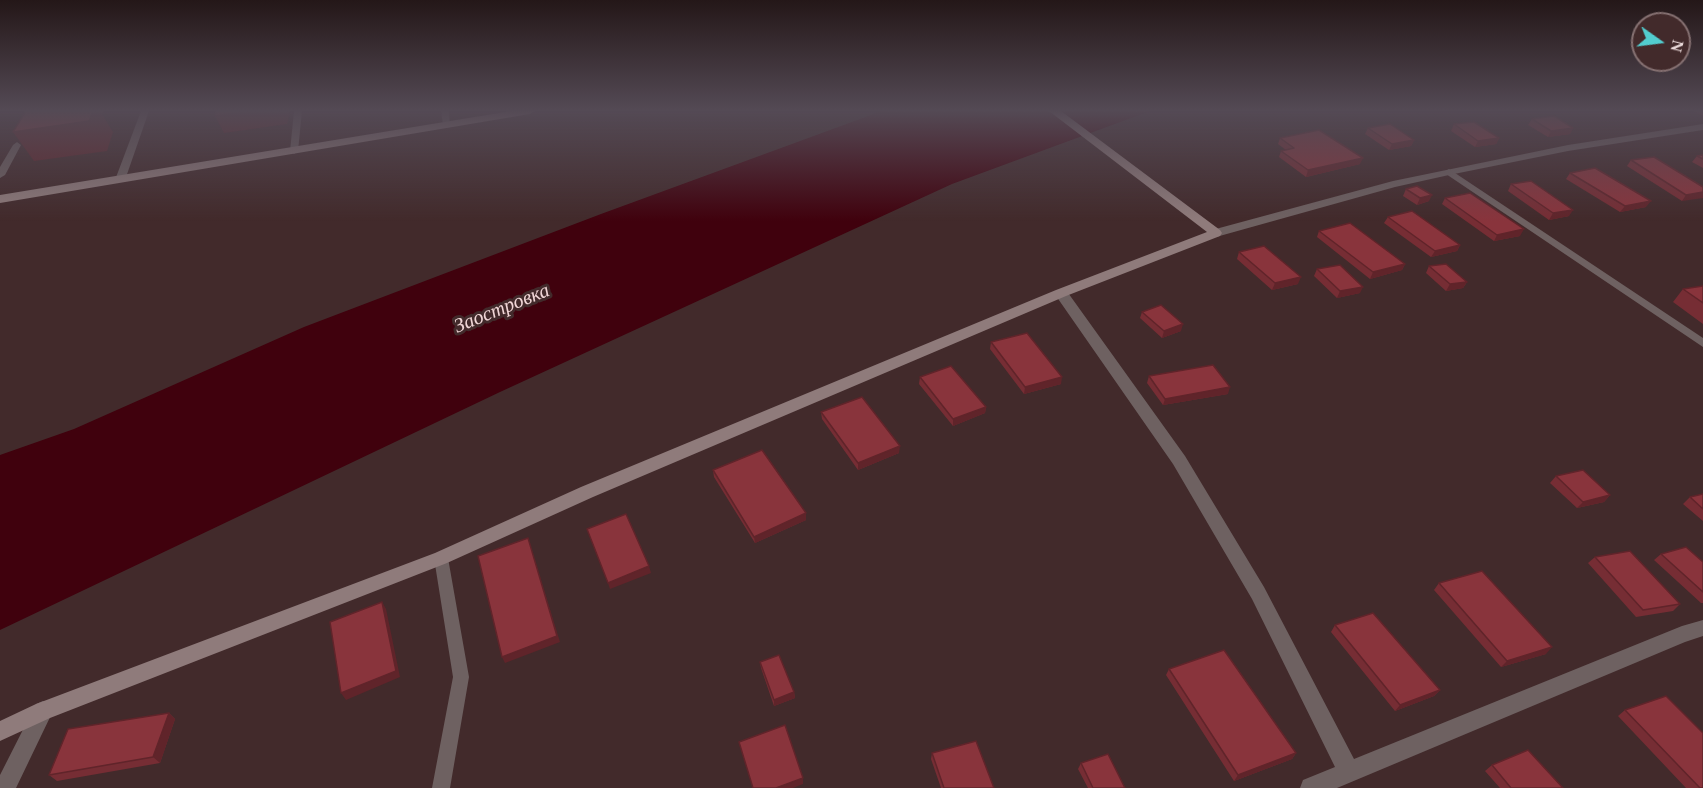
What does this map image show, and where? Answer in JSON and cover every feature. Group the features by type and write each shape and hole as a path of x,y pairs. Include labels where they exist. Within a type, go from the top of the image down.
{"street":[{"path":"0,199 313,148"},
{"path":"1104,148 1216,233"},
{"path":"0,731 43,711 441,558 587,492 1061,293 1216,233 1393,184 1569,148"},
{"path":"1061,293 1179,460 1258,593 1349,772"},
{"path":"1311,788 1682,634 1703,628"},
{"path":"5,788 43,711"}],"lane":[{"path":"0,175 15,148"},
{"path":"120,180 132,148"},
{"path":"1449,172 1703,343"},
{"path":"441,558 461,677 441,788"}],"water":[{"name":"Заостровка","path":"782,148 1050,148 952,184 500,392 0,630 0,455 74,429 304,327"}],"building":[{"path":"1294,148 1347,148 1363,158 1308,170 1281,151"},
{"path":"1654,157 1703,187 1703,192 1686,195 1631,160"},
{"path":"1595,168 1651,201 1625,206 1570,173"},
{"path":"1531,181 1573,210 1553,213 1511,184"},
{"path":"1417,186 1432,195 1420,198 1406,189"},
{"path":"1470,193 1524,229 1497,235 1445,198"},
{"path":"1412,211 1460,245 1435,251 1388,217"},
{"path":"1350,223 1405,264 1373,272 1319,231"},
{"path":"1264,246 1301,277 1275,283 1239,252"},
{"path":"1446,264 1467,282 1450,284 1429,266"},
{"path":"1340,265 1363,287 1340,291 1317,269"},
{"path":"1703,286 1703,303 1683,289"},
{"path":"1161,305 1183,324 1164,331 1142,312"},
{"path":"1027,333 1062,377 1025,387 991,342"},
{"path":"1213,365 1230,387 1165,399 1149,376"},
{"path":"951,366 986,407 953,419 920,377"},
{"path":"862,397 900,446 858,463 821,412"},
{"path":"762,450 806,513 754,537 713,470"},
{"path":"1583,470 1610,495 1583,502 1556,476"},
{"path":"1703,494 1703,509 1690,497"},
{"path":"626,514 649,566 608,583 587,529"},
{"path":"528,538 557,636 502,657 478,556"},
{"path":"1686,547 1703,562 1703,592 1661,554"},
{"path":"1630,551 1680,604 1643,610 1595,557"},
{"path":"1482,571 1552,647 1507,661 1439,583"},
{"path":"382,602 396,671 341,693 330,622"},
{"path":"1373,613 1440,690 1400,705 1335,625"},
{"path":"1224,650 1296,753 1238,775 1169,669"},
{"path":"779,655 794,692 774,700 760,662"},
{"path":"1666,696 1703,733 1703,788 1700,788 1625,710"},
{"path":"169,713 153,757 49,775 68,729"},
{"path":"785,725 803,778 776,788 753,788 739,742"},
{"path":"976,741 994,788 944,788 932,753"},
{"path":"1528,750 1563,788 1511,788 1492,765"},
{"path":"1108,754 1125,788 1093,788 1081,763"}]}
